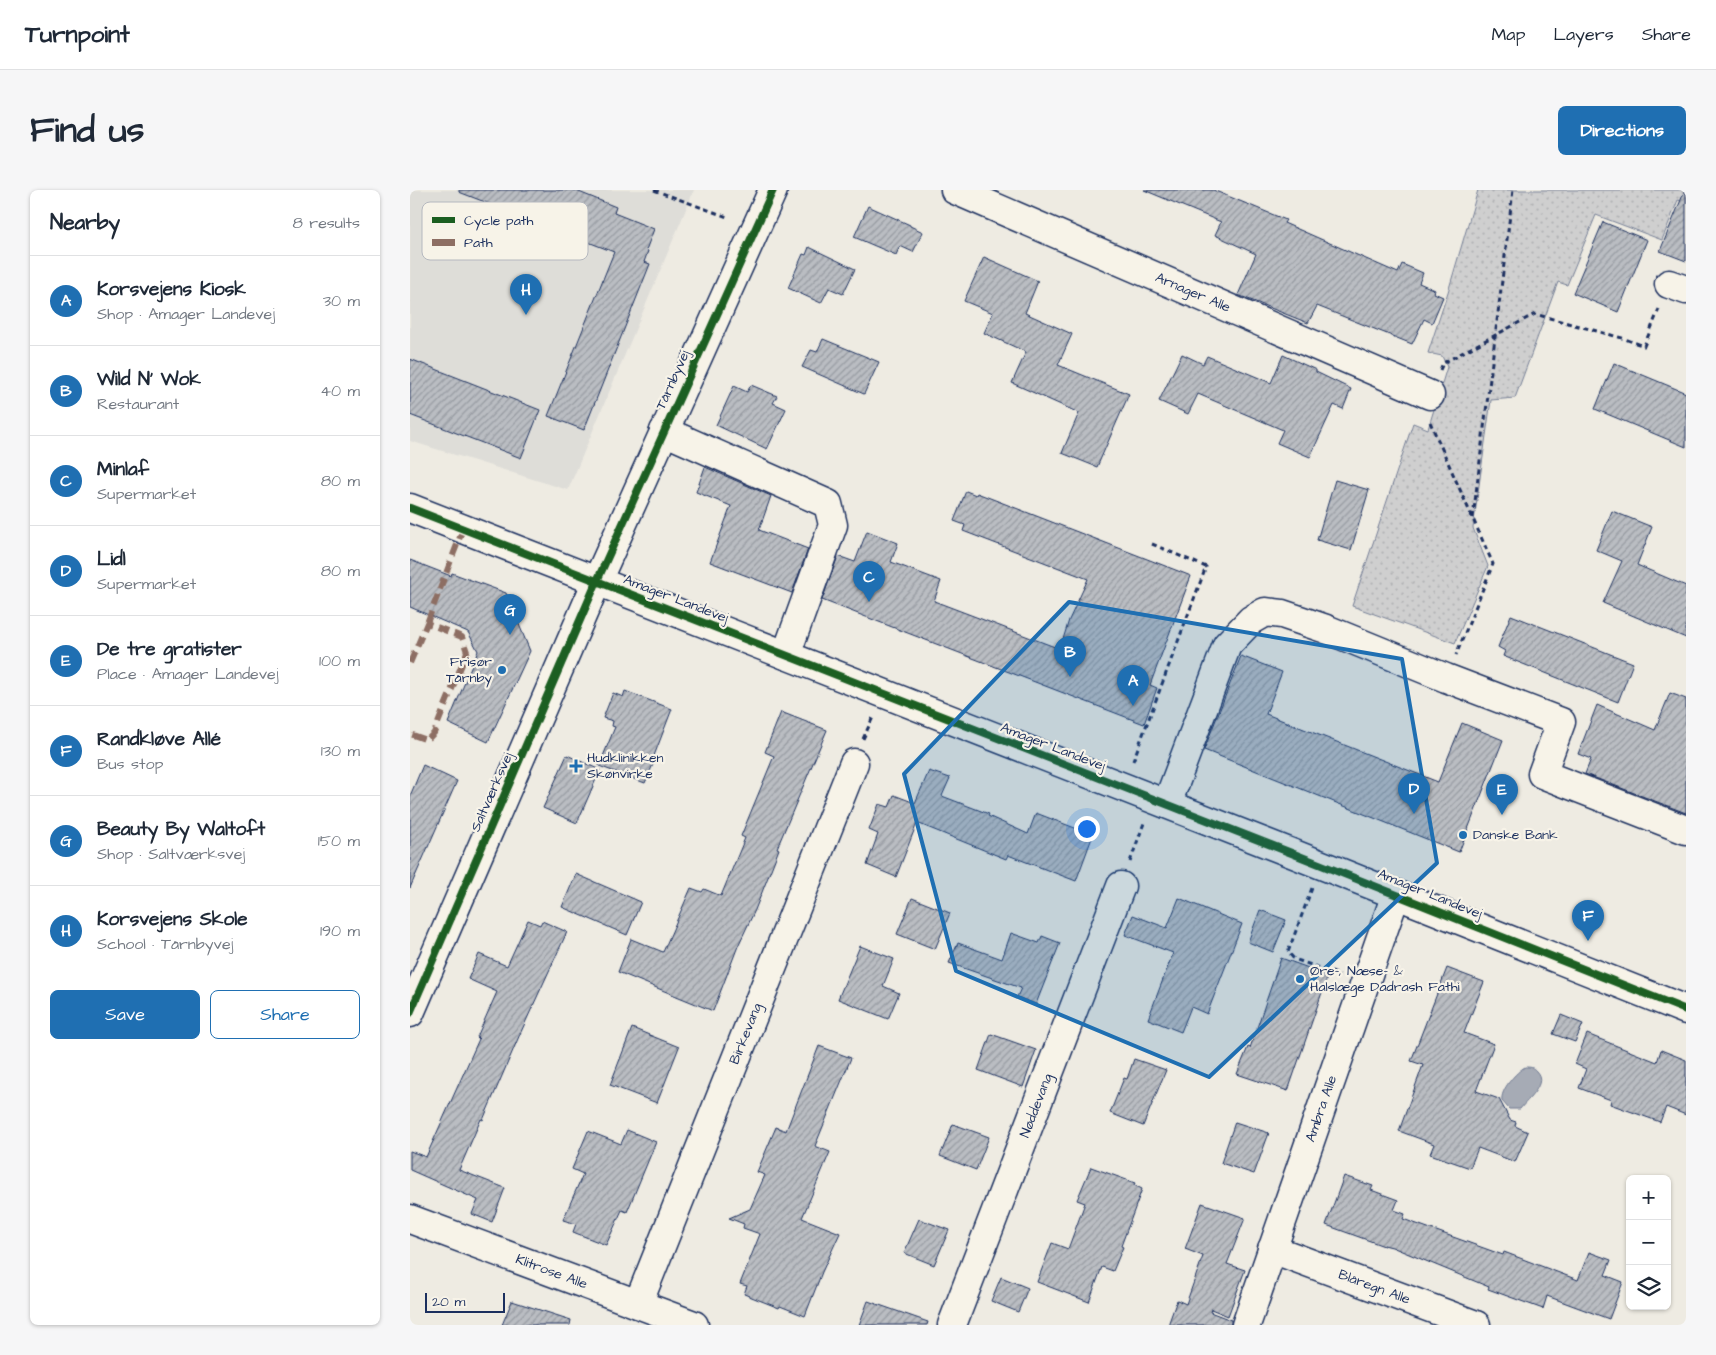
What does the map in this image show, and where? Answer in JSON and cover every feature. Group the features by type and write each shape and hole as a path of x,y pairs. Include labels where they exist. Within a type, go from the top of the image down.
{"street":[{"name":"Tårnbyvej","path":"597,581 773,190"},
{"name":"Arnager Alle","path":"955,190 1430,395"},
{"path":"664,431 828,504 833,525 786,655"},
{"name":"Amager Landevej","path":"410,508 1396,894 1686,1010"},
{"name":"Saltværksvej","path":"413,998 597,581"},
{"path":"1160,802 1227,645 1251,620 1264,612 1282,614 1326,629 1446,678 1562,722 1542,774 1686,830"},
{"name":"Birkevang","path":"638,1304 854,762"},
{"name":"Nøddevang","path":"952,1325 1121,886"},
{"name":"Ambra Alle","path":"1246,1325 1396,894"},
{"name":"Klitrose Alle","path":"410,1219 694,1325"},
{"name":"Blåregn Alle","path":"1272,1249 1476,1325"}],"path":[{"path":"654,190 756,228"},
{"path":"1473,518 1513,190"},
{"path":"1446,678 1493,564 1429,419 1430,395 1443,363 1535,314 1644,346 1678,287"},
{"path":"1123,788 1206,567 1152,544"},
{"path":"854,762 883,693"},
{"path":"1121,886 1160,802"},
{"path":"1300,919 1288,952 1294,959 1365,983"}],"highlighted area":[{"path":"1069,602 1402,659 1437,863 1209,1077 956,971 904,774"}],"shaded area":[{"path":"410,190 694,190 568,490 410,441"},
{"path":"1478,190 1686,190 1686,203 1678,200 1662,240 1596,215 1567,285 1558,282 1515,398 1491,400 1473,528 1488,566 1455,643 1352,606 1413,423 1428,429 1447,367 1442,356 1428,353"},
{"path":"1525,1067 1534,1069 1540,1081 1536,1091 1520,1109 1509,1109 1502,1101 1503,1092 1513,1077"}],"building":[{"path":"459,190 574,190 616,207 614,213 654,229 646,250 648,251 644,262 650,264 584,430 548,416 614,252 588,242 588,202 485,202 459,192"},
{"path":"1144,190 1213,190 1286,220 1284,223 1398,273 1402,264 1423,273 1419,283 1435,290 1434,293 1443,297 1432,323 1424,319 1412,344 1317,306 1308,323 1238,295 1256,254 1215,235 1221,222"},
{"path":"1686,190 1686,261 1660,251"},
{"path":"868,206 923,232 913,252 900,246 896,255 854,237"},
{"path":"1603,222 1647,240 1618,312 1573,293"},
{"path":"809,247 855,269 843,294 829,288 821,303 788,288 803,254 806,255"},
{"path":"984,257 1038,281 1025,313 1072,334 1058,365 1129,394 1097,467 1062,453 1079,413 1012,383 1026,352 984,333 993,313 964,301"},
{"path":"823,339 879,362 864,394 802,367 811,350 817,352"},
{"path":"1182,354 1203,364 1207,356 1271,383 1283,355 1351,389 1343,409 1334,405 1310,457 1277,443 1283,430 1198,394 1188,414 1159,401"},
{"path":"410,359 540,410 521,458 410,415"},
{"path":"1614,363 1686,393 1686,447 1595,409"},
{"path":"751,385 777,396 773,403 786,409 767,449 716,425 734,386 747,392"},
{"path":"705,467 771,496 759,530 808,549 792,593 710,562 731,506 696,492"},
{"path":"1335,480 1369,490 1351,550 1317,540"},
{"path":"966,491 976,495 977,493 1191,576 1150,685 1157,688 1144,724 822,600 838,556 855,562 867,531 898,543 891,562 941,581 934,601 1060,649 1069,620 1088,579 963,531 965,525 954,521"},
{"path":"1612,511 1652,527 1637,565 1686,586 1686,638 1603,603 1622,561 1596,550"},
{"path":"410,560 451,576 452,573 506,593 530,651 488,742 448,723 478,651 468,632 410,607"},
{"path":"1511,615 1633,663 1618,702 1503,656 1505,651 1498,647"},
{"path":"1241,656 1282,672 1266,714 1438,782 1462,723 1503,740 1459,852 1204,750"},
{"path":"625,691 672,709 645,783 599,766 615,727 612,726 613,721 603,718 613,693 623,697"},
{"path":"1670,693 1686,699 1686,813 1585,774 1591,759 1578,754 1597,705 1655,730"},
{"path":"781,712 827,730 777,848 779,849 713,1011 618,972 631,939 663,952 691,888 702,892 704,889 721,896 745,838 741,836 774,756 765,752"},
{"path":"567,755 600,770 577,823 543,808"},
{"path":"423,765 457,781 410,888 410,796"},
{"path":"929,771 950,778 942,796 989,814 988,816 1028,834 1036,813 1093,835 1076,881 1008,855 1006,859 917,823 896,877 867,865 878,834 869,830 879,804 889,807 894,795 915,803"},
{"path":"576,874 641,902 627,935 562,907"},
{"path":"912,898 950,913 935,949 897,934"},
{"path":"1179,898 1242,924 1207,1014 1191,1007 1181,1032 1148,1019 1173,953 1125,935 1133,915 1167,928"},
{"path":"1260,910 1286,920 1273,952 1248,942"},
{"path":"528,920 540,925 542,921 567,932 459,1170 505,1188 492,1222 472,1214 478,1200 410,1170 410,1151 426,1157 479,1039 477,1037 497,992 468,979 479,954 507,966"},
{"path":"1011,933 1039,943 1042,936 1060,943 1036,1004 1017,997 1021,988 949,963 958,943 1002,959"},
{"path":"860,946 894,959 883,986 899,993 888,1019 838,999"},
{"path":"1281,958 1328,975 1288,1091 1237,1074 1248,1047 1250,1048"},
{"path":"1447,968 1484,982 1464,1033 1494,1044 1476,1091 1499,1099 1510,1120 1516,1122 1515,1126 1528,1132 1515,1162 1478,1148 1470,1168 1430,1154 1434,1144 1399,1131 1423,1065 1411,1061"},
{"path":"1561,1015 1583,1024 1575,1042 1553,1034"},
{"path":"632,1028 679,1047 657,1103 610,1085"},
{"path":"991,1034 1036,1050 1023,1087 978,1070"},
{"path":"1587,1034 1657,1062 1661,1050 1686,1060 1686,1115 1666,1107 1660,1122 1610,1104 1611,1100 1579,1088 1586,1069 1575,1064"},
{"path":"819,1046 851,1058 815,1146 830,1152 802,1218 840,1233 805,1316 744,1294 747,1286 740,1284 760,1234 743,1228 744,1224 729,1218 750,1209 765,1175 757,1172 776,1127 786,1131"},
{"path":"1134,1059 1166,1070 1143,1126 1110,1113 1124,1078 1127,1079"},
{"path":"1235,1122 1269,1133 1254,1174 1221,1163"},
{"path":"953,1124 989,1137 976,1170 940,1156"},
{"path":"627,1130 656,1142 627,1212 622,1210 606,1245 573,1232 576,1224 563,1220 583,1174 572,1169 588,1131 621,1144"},
{"path":"1091,1167 1135,1183 1134,1185 1142,1189 1113,1271 1102,1267 1089,1302 1037,1282 1052,1243 1068,1249 1085,1203 1077,1200"},
{"path":"1344,1176 1373,1186 1371,1190 1398,1200 1394,1210 1405,1214 1403,1219 1503,1255 1504,1252 1578,1280 1589,1252 1611,1260 1605,1275 1623,1282 1609,1319 1547,1296 1543,1309 1488,1289 1489,1287 1392,1247 1384,1246 1326,1225"},
{"path":"1202,1203 1245,1218 1227,1264 1245,1270 1228,1316 1211,1309 1210,1312 1231,1320 1231,1325 1168,1325 1177,1300 1186,1304 1203,1256 1185,1249"},
{"path":"919,1219 949,1230 934,1265 904,1253"},
{"path":"1001,1277 1028,1288 1018,1312 991,1301"},
{"path":"512,1301 571,1320 570,1325 502,1325"},
{"path":"868,1301 928,1322 927,1325 859,1325"}],"marked path":[{"path":"427,623 463,529"},
{"path":"410,663 427,623 462,637 467,652 434,733 427,740 410,734"}],"cycle path":[{"path":"410,1013 597,581 773,190"},
{"path":"410,508 1294,854 1686,1010"}],"place":[{"name":"Korsvejens Skole","path":"526,315"},
{"name":"Minlaf","path":"869,602"},
{"name":"Beauty By Waltoft","path":"510,635"},
{"name":"Frisør Tårnby","path":"502,670"},
{"name":"Wild N' Wok","path":"1070,677"},
{"name":"Korsvejens Kiosk","path":"1133,706"},
{"name":"Hudklinikken Skønvirke","path":"576,766"},
{"name":"Lidl","path":"1414,814"},
{"name":"De tre gratister","path":"1502,815"},
{"name":"Danske Bank","path":"1463,835"},
{"name":"Randkløve Allé","path":"1588,941"},
{"name":"Øre-, Næse- & Halslæge Dadrash Fathi","path":"1300,979"}]}
